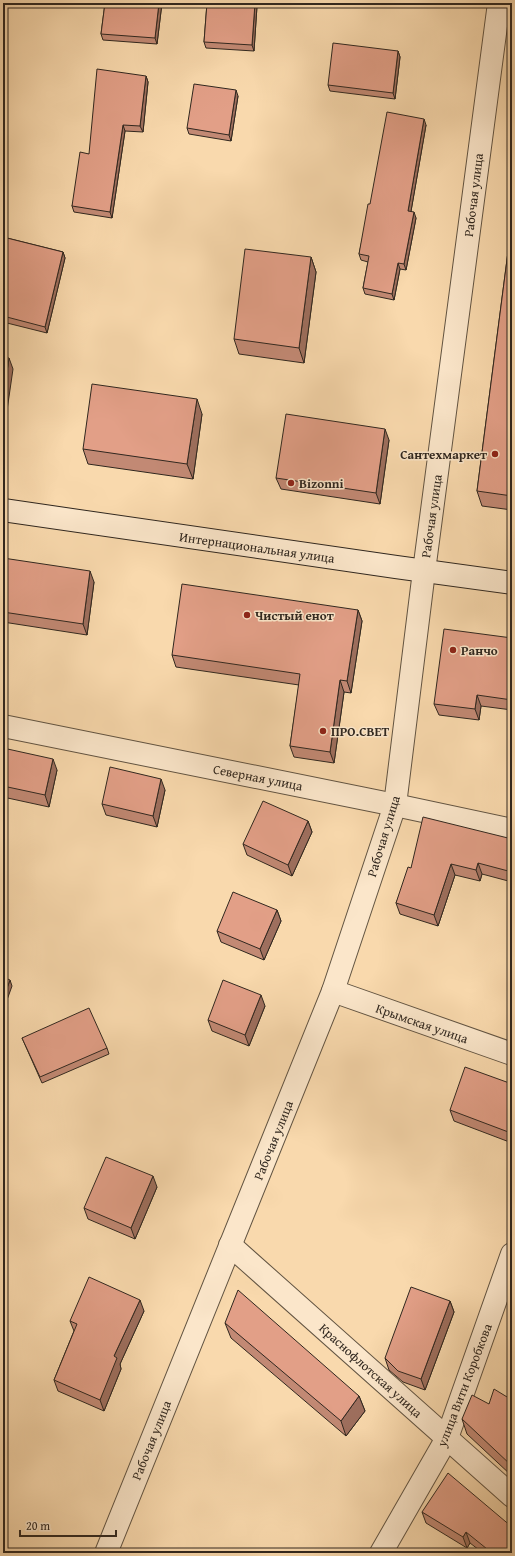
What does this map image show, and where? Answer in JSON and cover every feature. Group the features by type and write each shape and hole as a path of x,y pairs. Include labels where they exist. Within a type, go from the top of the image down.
{"street":[{"name":"Рабочая улица","path":"106,1553 333,991 395,805 424,571 499,3"},
{"name":"Интернациональная улица","path":"3,510 512,583"},
{"name":"Северная улица","path":"3,726 512,830"},
{"name":"Крымская улица","path":"333,991 512,1054"},
{"name":"Краснофлотская улица","path":"230,1245 512,1496"},
{"name":"улица Вити Коробкова","path":"381,1553 447,1438 512,1254"}],"building":[{"path":"105,3 159,3 155,38 101,34"},
{"path":"207,3 255,3 252,45 204,42"},
{"path":"333,43 398,51 393,93 328,85"},
{"path":"97,69 146,76 140,126 123,125 110,212 72,206 80,152 89,154"},
{"path":"194,84 236,90 229,135 187,128"},
{"path":"387,112 424,119 408,211 414,212 404,264 398,263 392,294 363,288 369,256 359,254"},
{"path":"512,221 512,496 477,491"},
{"path":"3,237 63,252 45,327 3,316"},
{"path":"245,249 311,257 299,348 234,339"},
{"path":"3,357 9,358 3,399"},
{"path":"92,384 197,399 187,464 83,449"},
{"path":"286,414 385,429 376,493 276,478"},
{"path":"3,558 90,571 83,624 3,612"},
{"path":"182,584 358,610 347,681 340,680 330,752 290,746 300,674 172,655"},
{"path":"444,629 512,638 512,700 477,695 475,709 434,704"},
{"path":"3,748 53,759 45,795 3,786"},
{"path":"110,767 161,779 153,816 102,804"},
{"path":"263,801 308,821 288,865 243,844"},
{"path":"423,817 512,839 512,872 478,863 476,870 451,864 434,915 396,903 408,867 411,868"},
{"path":"233,892 277,910 260,949 217,931"},
{"path":"3,977 10,980 3,999"},
{"path":"223,980 261,995 245,1035 208,1020"},
{"path":"89,1008 107,1048 40,1077 22,1038"},
{"path":"465,1067 512,1084 511,1133 450,1110"},
{"path":"106,1157 153,1176 131,1228 84,1208"},
{"path":"89,1277 140,1300 114,1356 117,1358 100,1400 54,1380 77,1324 70,1321"},
{"path":"411,1287 450,1301 421,1379 398,1371 385,1358"},
{"path":"238,1290 359,1396 341,1421 225,1323"},
{"path":"494,1389 512,1400 512,1466 462,1419 472,1395 489,1404"},
{"path":"448,1473 512,1527 512,1550 510,1553 492,1553 466,1532 463,1537 422,1512"}],"place":[{"name":"Сантехмаркет","path":"495,454"},
{"name":"Bizonni","path":"291,483"},
{"name":"Чистый енот","path":"247,615"},
{"name":"Ранчо","path":"453,650"},
{"name":"ПРО.СВЕТ","path":"323,731"}]}
